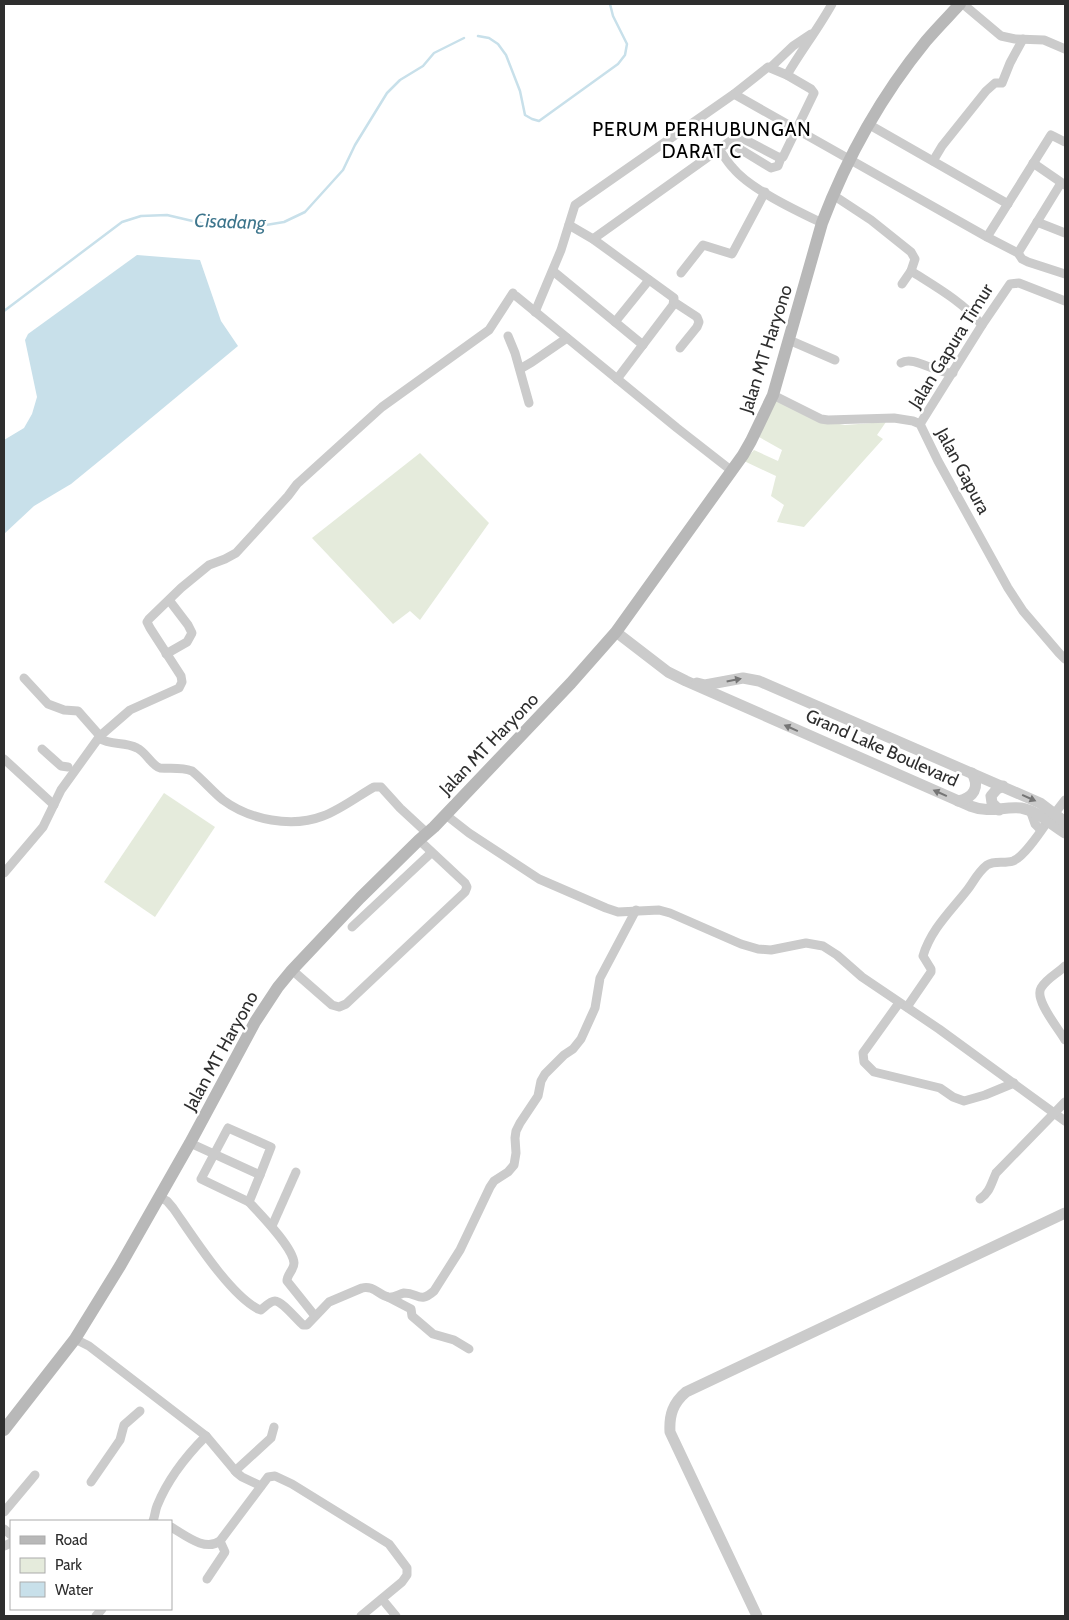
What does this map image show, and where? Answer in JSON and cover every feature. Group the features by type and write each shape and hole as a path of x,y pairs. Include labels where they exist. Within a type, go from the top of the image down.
{"main road":[{"name":"Jalan MT Haryono","path":"926,41 939,16 949,4"},
{"name":"Jalan MT Haryono","path":"4,1430 75,1339 120,1266 190,1143 255,1022 292,970 446,814 571,683 616,632 732,471 752,441 773,394 822,222 832,195 868,124 881,103 926,41 962,4"}],"street":[{"path":"787,75 832,4"},
{"path":"962,4 998,34 1014,39 1044,40 1065,49"},
{"path":"535,312 553,271 575,205 734,94 765,68 771,67 793,46 813,32"},
{"path":"933,161 942,146 986,91 995,83 1002,83 1023,39"},
{"path":"592,239 736,137 742,138 781,158 814,93 811,89 771,67"},
{"path":"734,94 1018,253 1022,259 1065,274"},
{"path":"868,124 1008,204"},
{"path":"987,237 1051,135 1065,142"},
{"path":"719,149 734,170 765,192 792,208 822,222"},
{"path":"1018,253 1063,184 1034,163"},
{"path":"681,273 702,246 732,254 765,192"},
{"path":"832,195 870,220 911,252 916,259 911,272 902,284"},
{"path":"1037,222 1065,233"},
{"path":"569,225 592,239 674,298 674,302 697,317 699,322 697,327 680,348"},
{"path":"553,271 643,345"},
{"path":"911,272 968,310 982,325"},
{"path":"615,322 649,280"},
{"name":"Jalan Gapura Timur","path":"920,424 1010,284 1019,283 1065,301"},
{"path":"4,873 43,827 72,767 99,737 130,710 180,688 181,676 147,622 152,615 209,565 236,553 297,484 382,407 489,330 515,294 732,471"},
{"path":"618,379 674,302"},
{"path":"508,336 520,368 529,403"},
{"path":"520,368 567,338"},
{"path":"789,340 836,360"},
{"path":"901,363 909,360 944,373 953,373"},
{"name":"Jalan Gapura","path":"773,394 822,419 894,418 914,421 920,424 938,461 1008,588 1023,611 1065,659"},
{"path":"166,654 187,642 192,634 188,625 169,600"},
{"name":"Grand Lake Boulevard","path":"616,632 668,672 686,681 979,810 1019,808 1030,810 1065,833"},
{"path":"24,678 48,704 64,710 78,711 99,737 113,744 124,743 136,747 144,752 159,768 180,768 192,771 224,800 238,809 271,820 289,822 324,816 374,787 381,787 423,837 431,853 465,883 467,887 466,892 346,1004 339,1007 332,1005 292,970"},
{"name":"Grand Lake Boulevard","path":"686,681 705,684 743,678 759,681 1040,803 1048,822"},
{"path":"42,749 61,766 72,767"},
{"path":"4,759 54,806"},
{"path":"958,801 966,800 973,793 976,782 972,773"},
{"path":"999,810 992,803 991,796 997,789 1003,786"},
{"path":"1014,1083 964,1101 940,1088 874,1072 864,1062 863,1052 931,972 931,968 923,956 930,938 978,873 993,862 1012,862 1019,858 1065,800"},
{"path":"446,814 468,833 539,879 606,908 618,912 636,910 670,912 741,944 758,949 771,950 806,942 823,946 837,955 862,977 1065,1120"},
{"name":"Grand Lake Boulevard","path":"1048,822 1065,822"},
{"path":"352,927 431,853"},
{"path":"388,1297 405,1293 420,1298 428,1296 434,1291 460,1250 490,1187 494,1181 508,1172 514,1165 516,1131 538,1096 540,1081 581,1039 595,1008 600,978 636,910"},
{"path":"1065,966 1050,977 1040,989 1040,995 1046,1012 1065,1040"},
{"path":"980,1199 986,1195 992,1186 996,1173 1065,1102"},
{"path":"249,1202 270,1146 228,1128 201,1178 202,1181 249,1202 272,1226 294,1262 287,1281 315,1316"},
{"path":"190,1143 260,1175"},
{"path":"272,1226 296,1172"},
{"path":"159,1197 167,1201 173,1208 226,1280 253,1307 261,1310 272,1302 279,1302 303,1325 307,1325 329,1302 367,1287 411,1309 412,1316 433,1334 454,1340 469,1349"},
{"path":"757,1616 670,1432 671,1413 680,1398 686,1392 1065,1213"},
{"path":"75,1339 89,1346 206,1436 242,1477 261,1486"},
{"path":"91,1482 120,1440 124,1426 140,1411"},
{"path":"236,1471 271,1438 274,1427"},
{"path":"156,1520 156,1508 165,1488 189,1452 206,1436"},
{"path":"4,1512 35,1475"},
{"path":"172,1528 204,1545 215,1545 261,1486 268,1478 275,1476 292,1484 389,1544 407,1568 407,1575 402,1582 361,1616"},
{"path":"207,1579 225,1552 220,1541"},
{"path":"382,1599 396,1616"}],"green space":[{"path":"776,400 817,420 845,425 886,422 877,435 883,439 804,527 777,522 784,505 771,496 776,476 744,461 754,450 778,461 782,450 759,437"},
{"path":"420,453 489,523 420,620 410,611 393,624 312,538"},
{"path":"164,793 215,827 155,917 104,882"}],"water":[{"path":"137,255 200,260 221,321 238,346 71,484 34,506 4,534 4,440 24,428 32,414 37,397 25,340 28,334"}],"waterway":[{"name":"Cisadang","path":"478,36 489,38 498,44 506,55 520,91 525,115 539,121 618,64 625,55 627,44 613,16 610,4"},
{"name":"Cisadang","path":"4,311 122,222 141,216 167,215 201,223 260,226 284,222 305,212 343,170 355,145 387,93 400,80 423,66 434,53 464,38"}],"district":[{"name":"PERUM PERHUBUNGAN DARAT C","path":"702,140"}]}
